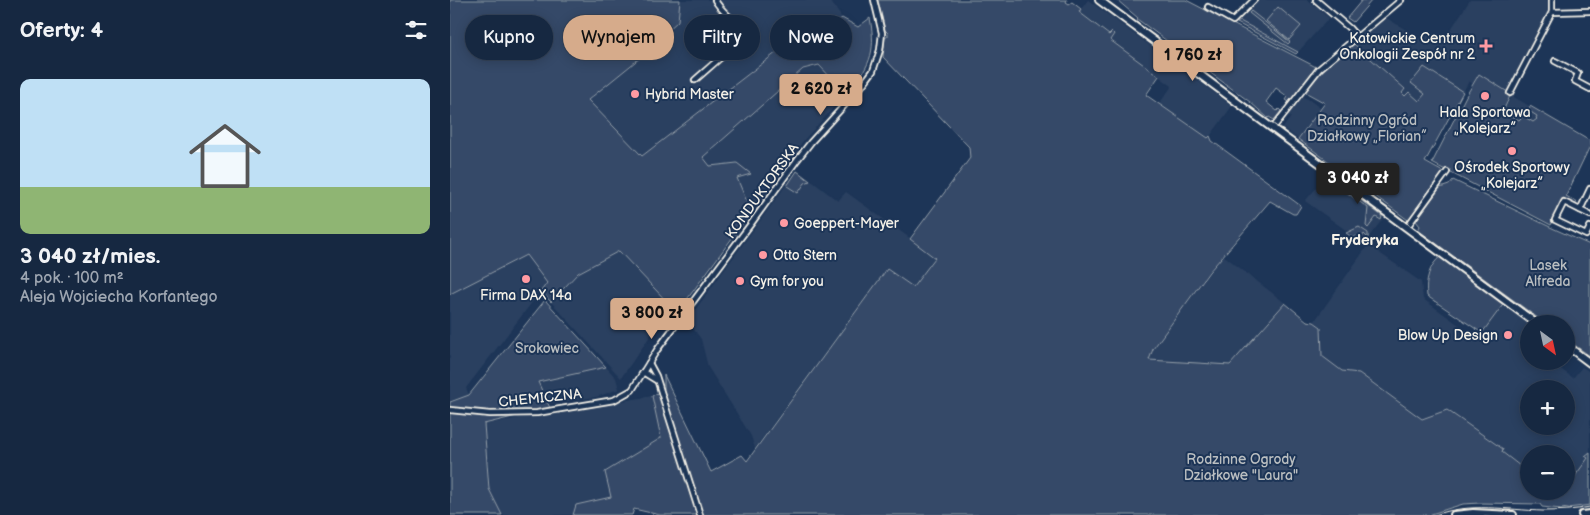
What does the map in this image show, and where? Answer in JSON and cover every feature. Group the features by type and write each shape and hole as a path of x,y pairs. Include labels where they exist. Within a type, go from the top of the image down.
{"main road":[{"path":"1103,1 1525,315"},
{"path":"1575,352 1590,363"},
{"path":"1582,515 1590,514"},
{"path":"1454,515 1513,515"}],"street":[{"path":"694,80 744,38 739,28 715,0"},
{"name":"KONDUKTORSKA","path":"629,392 797,160 868,79 876,64 881,43 881,24 874,0"},
{"path":"1208,7 1233,21 1254,0"},
{"path":"1316,0 1357,37"},
{"path":"1273,128 1318,69 1401,0"},
{"path":"1510,93 1552,12 1552,0"},
{"path":"1552,12 1590,11"},
{"path":"1555,61 1578,73 1575,81 1590,89"},
{"path":"1407,227 1447,172"},
{"path":"1580,210 1590,189"},
{"path":"1590,214 1564,202 1555,220 1584,238 1590,226"},
{"path":"649,363 700,515"},
{"path":"644,372 656,380"},
{"name":"CHEMICZNA","path":"450,410 490,414 537,413 614,400 629,392"}],"shaded area":[{"path":"680,0 832,0 831,2 840,15 770,15 770,57 642,156 588,100 637,60 674,60 674,24 677,21"},
{"path":"1088,0 1232,106 1208,139 1159,104 1172,86 1110,40 1114,34 1110,35 1079,12"},
{"path":"1259,0 1307,0 1329,18 1298,52 1240,21"},
{"path":"1470,0 1548,0 1549,11 1508,92 1479,74 1473,84 1469,81 1463,92 1424,68 1425,94 1419,101 1405,96 1402,93 1405,89 1354,44 1385,17 1424,41 1430,31 1444,40"},
{"path":"819,65 846,94 803,141 756,207 747,202 736,178 750,175 737,163 710,166 703,157 803,69"},
{"path":"1512,96 1545,115 1538,130 1503,111"},
{"path":"1303,97 1320,108 1298,139 1283,128 1291,117 1288,115"},
{"path":"797,170 838,201 846,192 936,257 913,287 887,269 755,448 751,436 708,367 701,339 692,327 685,324"},
{"path":"1327,176 1386,215 1364,243 1305,201"},
{"path":"1368,245 1421,282 1423,299 1477,338 1505,302 1522,315 1520,315 1520,370 1562,370 1573,378 1582,367 1590,372 1590,465 1575,478 1575,445 1520,445 1520,466 1501,452 1503,449 1447,410 1422,419 1359,373 1342,371 1322,356 1321,327 1314,322"},
{"path":"619,251 671,306 621,378 551,302 578,273"},
{"path":"526,255 547,283 466,388 469,395 450,401 450,294"},
{"path":"1223,255 1285,303 1230,366 1148,360 1153,349"},
{"path":"606,367 616,378 619,389 596,397 548,404 537,382"},
{"path":"652,396 662,438 605,472 611,497 576,505 573,515 502,515 489,489 484,424"}],"green space":[{"path":"450,0 680,0 678,21 674,25 674,15 563,15 563,60 637,60 588,100 642,156 770,57 770,60 852,60 852,24 858,27 870,18 872,51 866,68 846,94 819,65 803,69 703,157 710,166 737,163 751,174 737,178 747,202 754,206 671,321 664,316 671,306 619,251 578,273 551,302 541,291 547,283 526,255 450,294"},
{"name":"Rodzinne Ogrody Działkowe \"Laura\"","path":"878,0 1067,0 1066,2 1069,4 1072,2 1081,9 1079,12 1109,35 1112,32 1114,34 1110,40 1159,76 1146,95 1208,138 1210,136 1212,141 1301,206 1296,214 1293,214 1270,201 1209,272 1153,349 1149,360 1230,365 1285,303 1307,321 1314,322 1321,327 1322,356 1342,371 1359,373 1422,419 1447,410 1503,449 1502,452 1520,466 1520,500 1575,500 1575,476 1588,458 1585,456 1590,452 1590,505 1561,509 1542,507 1540,504 1463,504 1428,515 660,515 634,509 632,515 573,515 576,505 611,497 605,472 661,438 652,396 664,389 664,375 711,472 742,455 747,461 887,269 913,287 935,258 910,239 970,158 969,147 883,57 885,38 888,36"},
{"path":"1117,0 1186,0 1316,67 1289,102 1286,100 1288,97 1276,88 1266,102 1277,111 1279,109 1281,111 1274,120 1268,118 1250,102 1137,19"},
{"path":"1362,0 1372,0 1353,22 1347,18"},
{"path":"1278,7 1301,26 1289,40 1266,21"},
{"path":"1251,11 1290,42 1288,44 1249,13"},
{"path":"1240,21 1298,52 1296,54 1237,23"},
{"name":"Rodzinny Ogród Działkowy „Florian”","path":"1354,44 1405,89 1402,93 1405,96 1409,92 1419,101 1425,94 1411,83 1424,67 1463,92 1425,162 1443,172 1408,220 1298,139 1325,103 1305,92 1326,67"},
{"name":"Ośrodek Sportowy „Kolejarz”","path":"1479,74 1511,94 1503,111 1519,120 1523,116 1533,122 1537,119 1537,116 1529,111 1530,106 1590,141 1590,146 1566,196 1577,202 1575,205 1564,200 1551,225 1432,163"},
{"path":"797,171 810,181 805,183 798,193 787,186"},
{"path":"1328,176 1382,216 1381,220 1376,217 1368,228 1366,226 1368,208 1331,181 1326,182 1325,180"},
{"name":"Lasek Alfreda","path":"1453,180 1590,245 1590,356 1575,345 1575,315 1534,315 1418,230 1420,226 1416,221 1440,188 1449,185"},
{"path":"1359,227 1368,233 1368,238 1364,234 1360,240 1346,233"},
{"path":"1441,256 1505,302 1482,333 1427,296 1429,274 1433,264"},
{"name":"Srokowiec","path":"545,300 606,367 538,382 550,408 484,424 489,489 502,515 450,515 450,402 469,395"}],"tram line":[{"path":"1106,0 1531,315"},
{"path":"1575,347 1590,358"},
{"path":"1435,515 1448,511 1475,508 1543,511 1590,507"}],"place":[{"name":"Katowickie Centrum Onkologii Zespół nr 2","path":"1486,46"},
{"name":"Hybrid Master","path":"635,94"},
{"name":"Hala Sportowa „Kolejarz”","path":"1485,96"},
{"name":"Ośrodek Sportowy „Kolejarz”","path":"1512,151"},
{"name":"Goeppert-Mayer","path":"784,223"},
{"name":"Otto Stern","path":"763,255"},
{"name":"Firma DAX 14a","path":"526,279"},
{"name":"Gym for you","path":"740,281"},
{"name":"Blow Up Design","path":"1508,335"}],"district":[{"name":"Fryderyka","path":"1365,240"}]}
